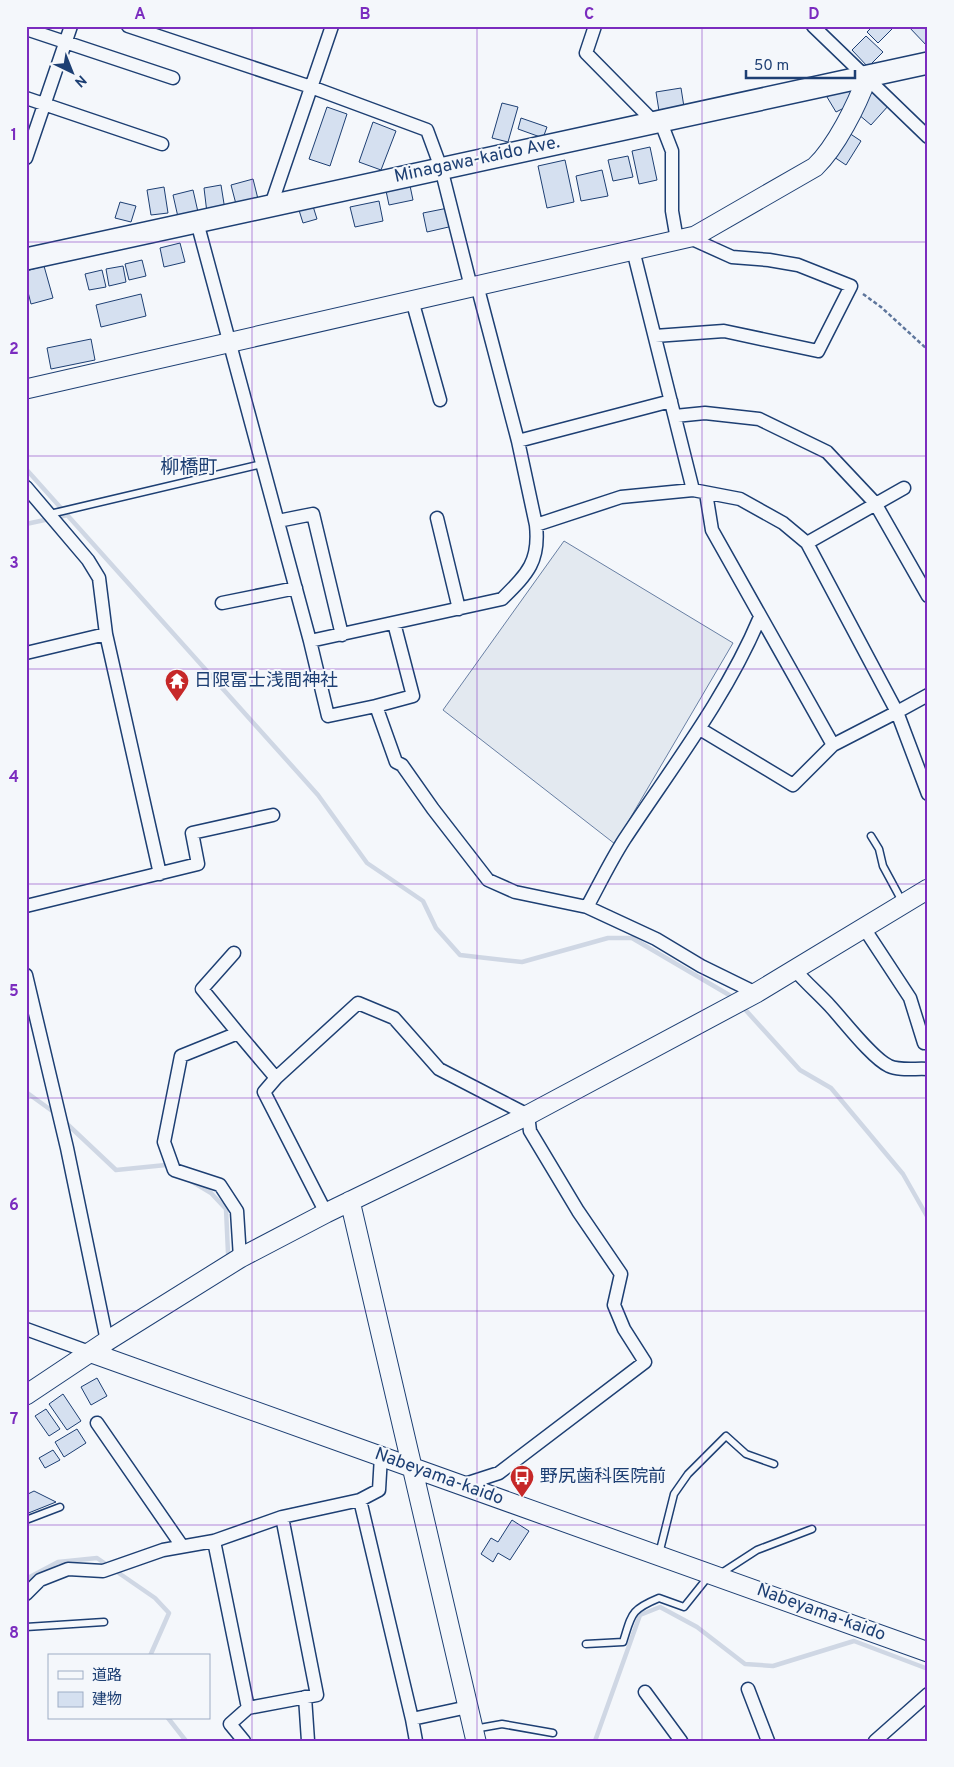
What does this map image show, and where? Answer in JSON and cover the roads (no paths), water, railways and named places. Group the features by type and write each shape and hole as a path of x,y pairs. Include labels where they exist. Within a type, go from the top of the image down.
{"main road":[{"name":"Minagawa-kaido Ave.","path":"26,259 657,120 928,63"}],"street":[{"path":"26,158 71,26"},
{"path":"128,26 311,87 426,130 441,168 518,441 536,525 537,552 523,577 502,599 310,641"},
{"path":"271,205 332,26"},
{"path":"595,26 586,53 657,120 672,151 672,211 684,239 732,258 769,260 798,265 852,286 818,351 724,331 655,336"},
{"path":"813,26 928,138"},
{"path":"26,29 173,78"},
{"path":"26,389 684,239 815,167 824,159 844,125 867,77"},
{"path":"26,98 162,144"},
{"path":"197,222 296,588 328,716 413,696 394,623"},
{"path":"633,250 675,416 712,530 833,745"},
{"path":"412,300 440,400"},
{"path":"518,441 671,401"},
{"path":"675,416 705,413 759,419 827,452 875,503 928,596"},
{"path":"26,487 88,560 99,578 106,634 160,874"},
{"path":"807,543 904,488"},
{"path":"536,525 621,497 700,491 740,499 783,523 807,543 897,712 928,794"},
{"path":"278,521 313,514 342,635"},
{"path":"437,518 459,609"},
{"path":"222,603 296,588"},
{"path":"587,907 622,842 700,729 747,648 760,617"},
{"path":"26,653 106,634"},
{"path":"700,729 793,785 833,745 928,696"},
{"path":"376,706 396,762 402,765 433,809 488,880 515,892 587,907 656,938 702,966 756,993"},
{"path":"26,906 198,864 192,833 273,815"},
{"path":"26,1395 92,1353 107,1341 240,1258 350,1201 528,1115 756,993 928,890"},
{"path":"864,928 910,998 924,1042"},
{"path":"234,953 202,989 276,1078"},
{"path":"795,970 808,987 822,997 860,1038 872,1054 890,1067 928,1069"},
{"path":"26,975 67,1148 107,1341"},
{"path":"326,1213 264,1092 276,1078 358,1003 394,1018 439,1069 528,1115"},
{"path":"238,1033 181,1056 164,1142 174,1170 220,1185 237,1211 240,1258"},
{"path":"462,1485 499,1472 645,1362 624,1329 614,1305 621,1274 578,1211 530,1131 528,1115"},
{"path":"350,1201 474,1735"},
{"path":"26,1329 92,1353"},
{"name":"Nabeyama-kaido","path":"92,1353 928,1652"},
{"path":"98,1423 182,1546"},
{"path":"26,1594 40,1580 68,1569 103,1571 163,1550 214,1541 282,1517 360,1500 379,1490 381,1456"},
{"path":"360,1500 416,1741"},
{"path":"244,1741 230,1724 248,1708 317,1695 282,1517"},
{"path":"214,1541 248,1708"},
{"path":"748,1689 768,1741"},
{"path":"645,1692 681,1741"},
{"path":"875,1741 928,1694"},
{"path":"305,1697 308,1741"},
{"path":"412,1719 468,1707"}],"lane":[{"path":"50,514 262,464"},
{"path":"871,836 879,849 883,866 904,904"},
{"path":"659,1555 674,1494 688,1474 726,1436 746,1454 774,1464"},
{"path":"26,1520 60,1506"},
{"path":"586,1644 623,1642 631,1618 639,1606 659,1598 684,1607 714,1575 758,1550 812,1529"},
{"path":"26,1627 104,1622"},
{"path":"474,1735 502,1724 553,1734"}],"waterway":[{"path":"26,469 318,795 367,863 423,901 436,928 460,955 522,962 608,938 632,938 736,999"},
{"path":"26,524 68,515"},
{"path":"741,1005 800,1070 831,1088 903,1174 928,1218"},
{"path":"26,1092 55,1113"},
{"path":"65,1122 116,1170 166,1165 170,1168"},
{"path":"191,1181 211,1193 226,1209 228,1253"},
{"path":"26,1579 58,1562 97,1558 155,1598 169,1613 151,1654"},
{"path":"595,1741 640,1615 660,1607 697,1627 745,1664 773,1666 854,1641 928,1669"},
{"path":"170,1720 186,1741"}],"place":[{"name":"日限冨士浅間神社","path":"177,702"},
{"name":"野尻歯科医院前","path":"522,1498"}],"district":[{"name":"柳橋町","path":"189,468"}]}
